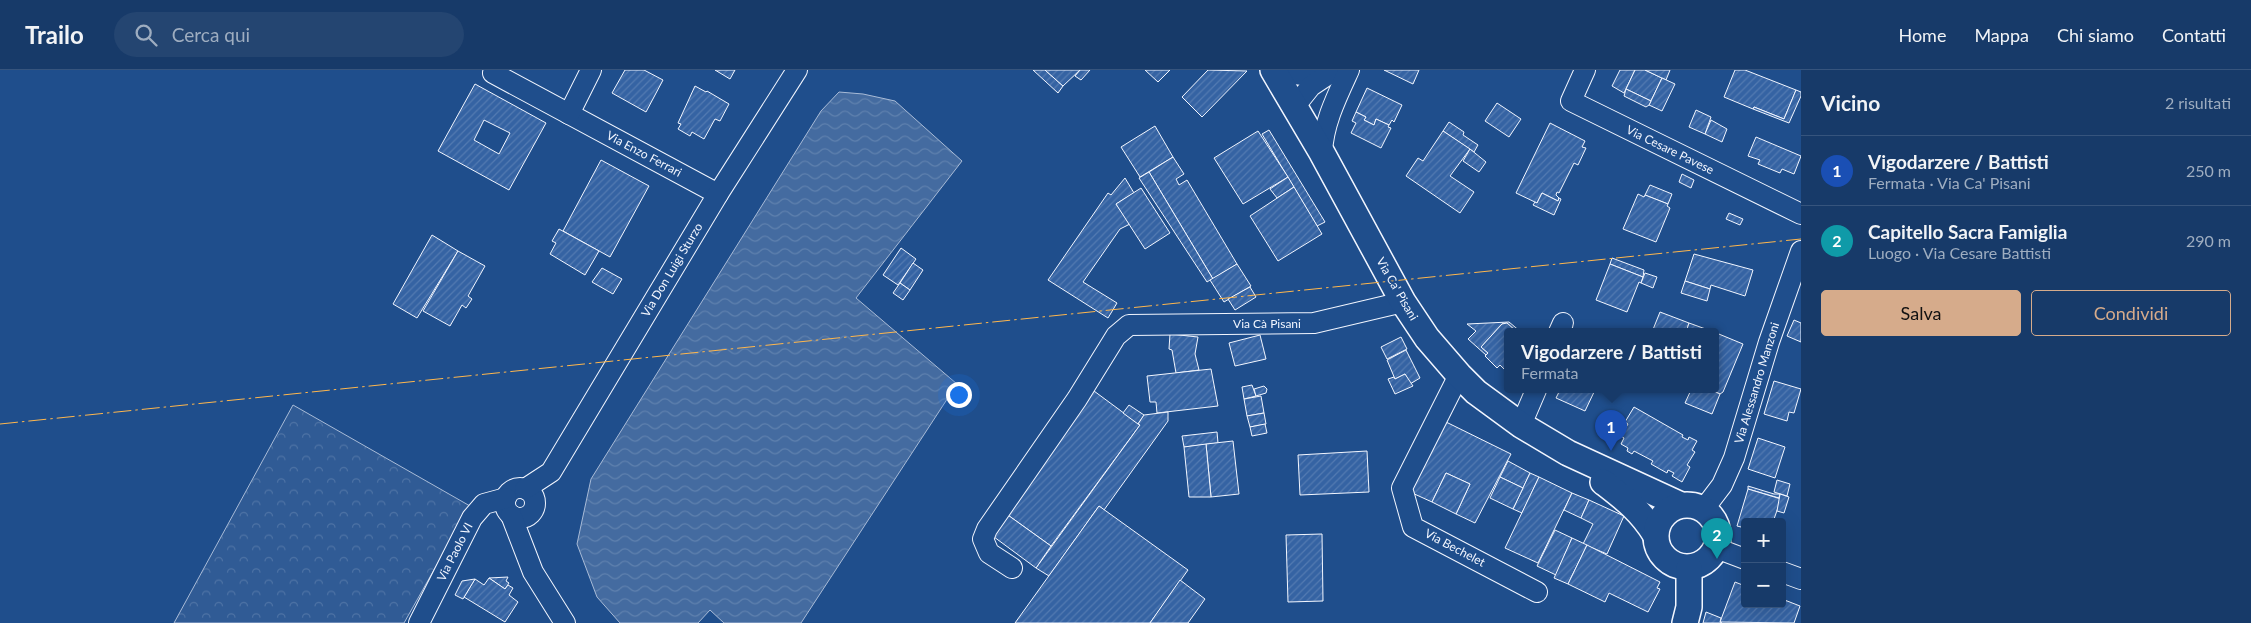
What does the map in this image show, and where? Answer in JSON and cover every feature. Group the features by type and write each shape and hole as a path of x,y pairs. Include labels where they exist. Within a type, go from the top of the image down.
{"main road":[{"name":"Via Ca' Pisani","path":"1274,71 1322,153 1403,302 1427,338 1459,375 1476,392 1521,425 1577,458 1692,508"},
{"name":"Via Ca' Pisani","path":"1577,458 1598,478 1630,502 1646,519 1655,534"},
{"path":"1692,508 1712,517 1717,526 1716,548 1706,561 1689,568 1679,567 1661,555 1655,534 1663,516 1671,509 1692,508"},
{"path":"1685,623 1689,607 1689,568"}],"street":[{"path":"569,114 591,70"},
{"name":"Via Don Luigi Sturzo","path":"521,505 544,495 550,484 551,472 718,194 797,70"},
{"name":"Via Cesare Pavese","path":"1585,70 1571,101 1801,214"},
{"path":"1274,71 1337,76"},
{"name":"Via Enzo Ferrari","path":"493,73 718,194"},
{"path":"1295,106 1314,105 1328,99 1337,76"},
{"path":"1322,153 1337,76"},
{"name":"Via Alessandro Manzoni","path":"1692,508 1722,485 1734,458 1769,342 1801,251"},
{"name":"Via Cà Pisani","path":"1012,568 989,553 983,539 987,530 1077,399 1116,336 1129,325 1314,324 1403,302"},
{"name":"Via Bechelet","path":"1459,375 1402,488 1413,526 1537,592"},
{"path":"1521,425 1535,393"},
{"name":"Via Paolo VI","path":"419,623 472,518 484,504 521,505"},
{"path":"521,505 520,541 524,546 534,572 565,623"},
{"path":"1716,548 1741,557"},
{"path":"1786,573 1801,579"}],"green space":[{"path":"293,405 470,506 404,623 174,623"}],"water":[{"path":"839,92 863,94 895,101 962,161 856,298 957,384 801,623 724,623 710,610 698,623 620,623 597,597 577,544 591,479 821,111"}],"building":[{"path":"625,70 644,70 663,80 646,112 612,93"},
{"path":"715,70 735,70 730,79"},
{"path":"1033,70 1045,70 1063,86 1058,93"},
{"path":"1045,70 1080,70 1063,86"},
{"path":"1080,70 1090,70 1081,80 1075,76"},
{"path":"1145,70 1170,70 1158,82"},
{"path":"1208,70 1247,71 1202,117 1182,97"},
{"path":"1384,70 1419,70 1413,84"},
{"path":"1620,70 1635,70 1624,93 1612,86"},
{"path":"1635,70 1645,70 1662,78 1651,101 1626,89"},
{"path":"1645,70 1670,70 1666,80"},
{"path":"1735,70 1745,70 1796,90 1784,119 1724,97"},
{"path":"1662,78 1675,84 1662,111 1649,105"},
{"path":"475,84 546,123 509,190 438,151","holes":["484,120 510,133 499,154 474,140"]},
{"path":"695,86 729,104 720,121 715,119 704,139 692,132 690,136 678,129 681,124 678,123"},
{"path":"1367,88 1402,105 1394,122 1392,120 1389,125 1376,119 1374,125 1364,120 1366,117 1356,112"},
{"path":"1626,89 1651,101 1649,105 1646,107 1624,96"},
{"path":"1796,90 1801,92 1801,96 1789,123 1753,109 1754,107 1784,119"},
{"path":"1497,103 1521,119 1509,137 1485,121"},
{"path":"1696,110 1711,117 1705,134 1689,127"},
{"path":"1356,112 1366,117 1364,120 1374,125 1376,119 1389,125 1388,127 1391,128 1381,148 1351,133 1356,123 1352,121"},
{"path":"1711,120 1727,129 1722,142 1705,134"},
{"path":"1449,122 1478,145 1474,152 1443,131"},
{"path":"1550,123 1585,141 1582,147 1586,148 1578,165 1574,163 1559,193 1557,192 1558,201 1542,193 1537,203 1516,193"},
{"path":"1155,126 1173,157 1140,177 1121,147"},
{"path":"1269,130 1325,222 1317,226 1262,134"},
{"path":"1258,131 1288,177 1243,204 1214,158"},
{"path":"1443,131 1470,149 1450,176 1474,192 1460,213 1406,176 1418,158 1423,161"},
{"path":"1756,137 1801,156 1794,174 1782,169 1780,173 1758,164 1760,160 1748,156"},
{"path":"1470,149 1486,162 1479,172 1463,161"},
{"path":"1173,157 1184,174 1176,179 1179,185 1187,180 1237,264 1213,279 1149,172"},
{"path":"601,160 649,186 610,257 563,231"},
{"path":"1149,172 1213,279 1207,282 1139,178"},
{"path":"1682,174 1694,180 1691,188 1679,182"},
{"path":"1288,177 1294,187 1277,198 1270,189"},
{"path":"1125,178 1134,193 1116,204 1130,224 1120,229 1083,282 1117,303 1108,318 1048,280 1108,193 1111,195"},
{"path":"1650,185 1672,194 1668,204 1645,195"},
{"path":"1294,187 1322,234 1278,261 1250,216"},
{"path":"1141,188 1170,233 1145,249 1116,204"},
{"path":"1542,193 1558,201 1559,198 1561,199 1554,215 1533,205 1535,202 1537,203"},
{"path":"1638,194 1668,204 1667,206 1670,208 1656,242 1623,229"},
{"path":"1729,213 1743,219 1740,225 1726,219"},
{"path":"559,229 599,251 585,275 550,254 556,243 552,241"},
{"path":"432,235 458,251 417,318 393,304"},
{"path":"901,248 916,259 898,285 883,275"},
{"path":"458,251 485,266 468,296 472,299 466,308 462,305 450,326 423,311"},
{"path":"1694,254 1753,270 1745,296 1711,285 1710,289 1685,281"},
{"path":"1612,258 1644,270 1643,277 1610,264"},
{"path":"913,263 923,270 910,290 900,283"},
{"path":"1237,264 1251,286 1224,302 1210,280"},
{"path":"1610,264 1643,277 1641,283 1639,282 1627,312 1596,300"},
{"path":"602,268 622,279 613,294 592,282"},
{"path":"1645,273 1657,277 1653,288 1641,283"},
{"path":"1685,281 1710,289 1707,301 1681,293"},
{"path":"900,283 910,290 903,300 893,293"},
{"path":"1250,287 1256,297 1235,310 1228,299"},
{"path":"1660,312 1689,323 1687,328 1654,328"},
{"path":"1794,320 1801,323 1801,342 1787,336"},
{"path":"1509,322 1516,328 1513,328 1507,323 1502,324 1481,347 1488,353 1486,355 1468,339 1476,331 1467,324"},
{"path":"1507,323 1513,328 1504,328 1504,369 1500,365 1497,368 1485,356 1488,353 1481,347 1502,324"},
{"path":"1689,323 1703,328 1687,328"},
{"path":"1170,334 1198,337 1195,354 1199,370 1176,373 1172,350 1169,349"},
{"path":"1719,334 1743,344 1723,392 1718,393"},
{"path":"1260,335 1266,359 1235,366 1229,343"},
{"path":"1401,337 1407,349 1387,359 1381,347"},
{"path":"1406,350 1420,378 1410,384 1405,374 1395,379 1387,360"},
{"path":"1211,369 1218,406 1157,413 1156,402 1150,402 1147,376"},
{"path":"1405,374 1413,386 1395,394 1388,379 1394,377 1395,379"},
{"path":"1774,381 1801,389 1794,413 1789,412 1787,421 1764,414"},
{"path":"1252,385 1256,396 1244,399 1242,387"},
{"path":"1264,386 1267,389 1266,393 1256,396 1254,389"},
{"path":"1094,391 1140,425 1051,546 1005,513"},
{"path":"1558,393 1594,393 1585,411 1556,398"},
{"path":"1690,393 1720,394 1712,414 1685,403"},
{"path":"1261,396 1264,413 1247,416 1244,399"},
{"path":"1129,405 1144,415 1138,424 1123,413"},
{"path":"1634,407 1683,435 1682,437 1688,440 1689,437 1697,441 1692,450 1695,452 1687,465 1690,467 1682,482 1672,476 1674,473 1668,470 1667,473 1651,464 1653,461 1634,451 1632,454 1627,451 1628,448 1621,444 1624,438 1621,436 1628,424 1625,422"},
{"path":"1168,412 1168,421 1104,510 1099,506 1049,576 1036,568 1140,425 1138,424 1144,415"},
{"path":"1264,413 1266,424 1250,427 1247,416"},
{"path":"1444,421 1511,454 1475,523 1456,514 1470,484 1446,473 1432,502 1410,492"},
{"path":"1265,424 1267,433 1252,436 1250,427"},
{"path":"1217,432 1218,443 1184,447 1182,436"},
{"path":"1758,438 1785,447 1775,478 1748,469"},
{"path":"1233,441 1239,494 1211,497 1206,444"},
{"path":"1206,444 1211,497 1189,497 1184,447"},
{"path":"1367,451 1369,492 1300,495 1298,455"},
{"path":"1508,461 1530,473 1523,488 1500,477"},
{"path":"1446,473 1470,484 1456,514 1432,502"},
{"path":"1530,473 1539,477 1522,513 1513,509"},
{"path":"1500,477 1523,488 1513,509 1490,498"},
{"path":"1539,477 1572,493 1538,563 1505,548"},
{"path":"1777,480 1790,484 1787,496 1774,492"},
{"path":"1748,486 1780,494 1779,498 1748,489"},
{"path":"1748,489 1781,499 1774,518 1741,518 1741,527 1737,526"},
{"path":"1572,493 1589,500 1581,518 1564,510"},
{"path":"1780,494 1789,497 1784,513 1777,511"},
{"path":"1589,500 1624,516 1607,554 1583,544 1593,524 1581,518"},
{"path":"1099,506 1188,570 1150,623 1015,623"},
{"path":"1005,513 1051,546 1036,568 990,534"},
{"path":"1555,530 1572,538 1556,575 1537,566"},
{"path":"1322,534 1323,601 1288,602 1286,535"},
{"path":"1572,538 1587,545 1568,584 1554,578"},
{"path":"1587,545 1660,582 1657,588 1660,589 1648,612 1609,593 1605,602 1568,584"},
{"path":"508,577 506,581 509,583 505,589 489,578"},
{"path":"489,578 505,589 508,585 513,588 509,595 518,602 505,622 464,597 475,579 484,585"},
{"path":"475,579 463,599 455,595 462,581"},
{"path":"1180,580 1205,599 1188,623 1150,623"},
{"path":"1735,582 1741,584 1741,608 1786,608 1786,601 1800,606 1794,623 1720,622"},
{"path":"1706,612 1721,618 1720,622 1722,623 1703,623"}],"power":[{"path":"0,424 1801,239"}],"place":[{"name":"Vigodarzere / Battisti","path":"1611,451"},
{"name":"Capitello Sacra Famiglia","path":"1717,559"}]}
